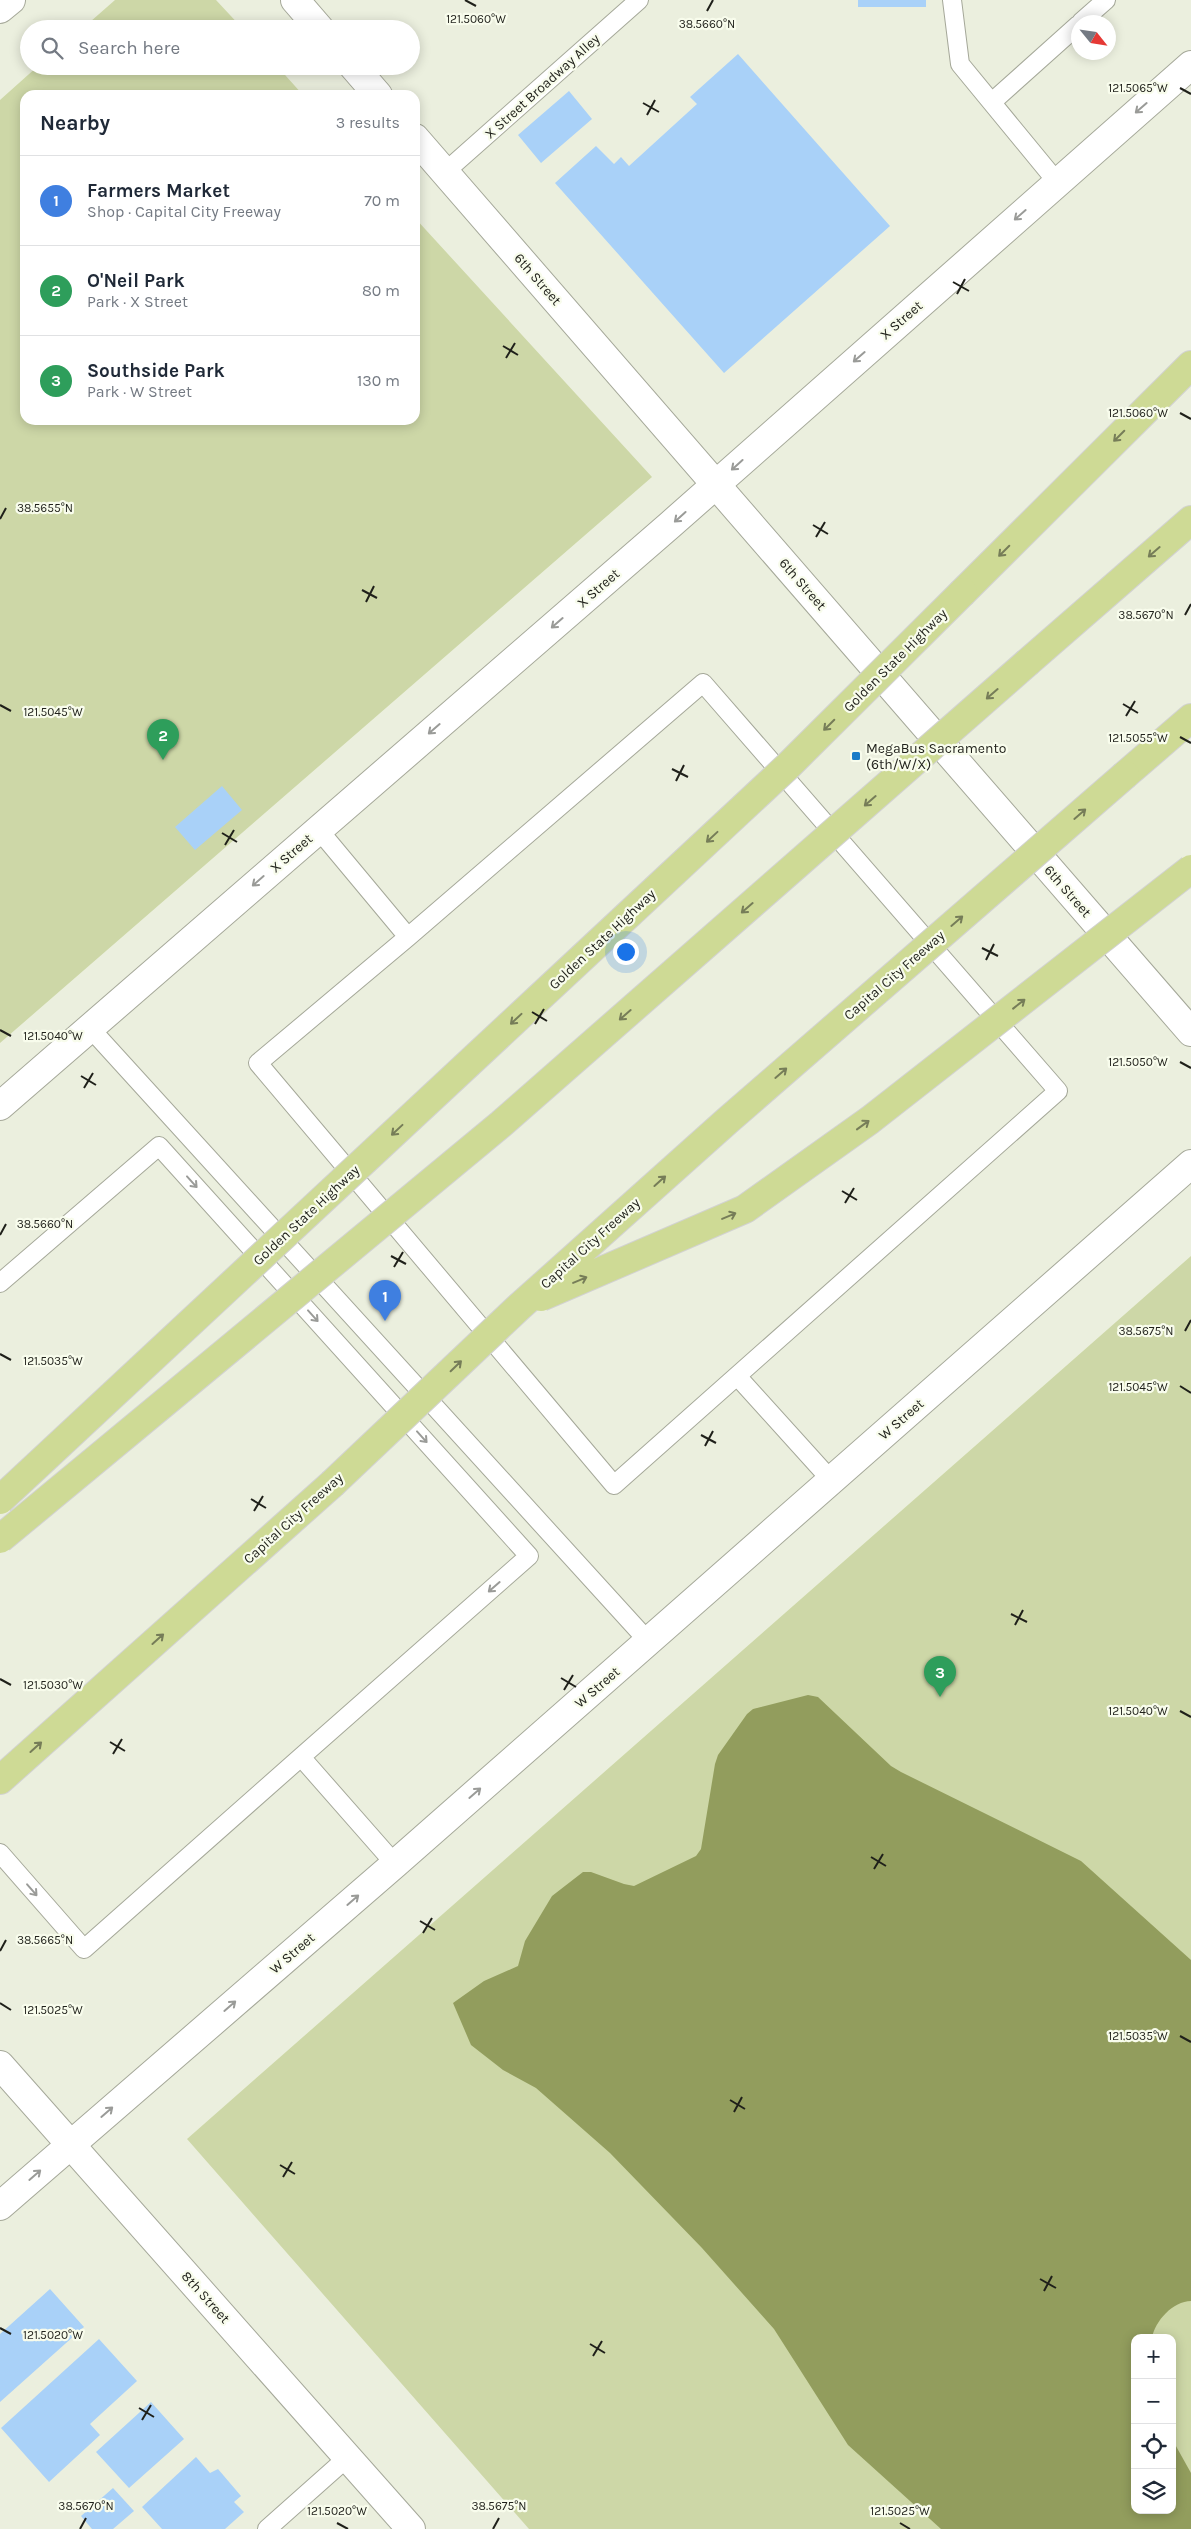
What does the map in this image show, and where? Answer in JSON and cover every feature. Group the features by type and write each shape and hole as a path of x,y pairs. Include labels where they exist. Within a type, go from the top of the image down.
{"highway":[{"name":"Golden State Highway","path":"0,1500 781,773 1191,365"},
{"path":"0,1538 501,1124 1191,520"},
{"name":"Capital City Freeway","path":"0,1780 332,1484 519,1307 734,1114 1191,718"},
{"path":"519,1307 745,1209 870,1120 1191,869"}],"main road":[{"path":"0,9 11,0"},
{"path":"295,0 312,20"},
{"name":"X Street","path":"0,1106 716,484 1191,65"},
{"path":"361,75 374,90"},
{"name":"6th Street","path":"420,144 1191,1032"},
{"name":"W Street","path":"0,2206 395,1864 1191,1164"},
{"name":"8th Street","path":"0,2065 411,2529"}],"lane":[{"name":"X Street Broadway Alley","path":"445,172 639,0"},
{"path":"952,0 960,64 1057,182"},
{"path":"1090,15 1106,0"},
{"path":"992,102 1071,32"},
{"path":"703,683 1058,1091 614,1485 258,1063 408,937 703,683"},
{"path":"318,829 408,937"},
{"path":"90,1028 648,1641"},
{"path":"0,1284 159,1146 529,1556 84,1949 0,1853"},
{"path":"737,1376 831,1480"},
{"path":"301,1757 395,1864"},
{"path":"267,2529 348,2457"}],"shaded area":[{"path":"115,0 216,0 235,20 92,20"},
{"path":"28,75 285,75 299,90 20,90 20,425 420,425 420,223 652,477 0,1043 0,100"},
{"path":"1191,1256 1191,2529 529,2529 187,2139"},
{"path":"808,1695 818,1697 891,1766 1081,1861 1191,1960 1191,2301 1178,2304 1166,2313 1157,2325 1153,2334 1131,2334 1131,2514 1176,2514 1176,2446 1191,2473 1191,2529 941,2529 848,2445 774,2329 702,2248 610,2153 536,2088 503,2070 471,2045 453,2003 484,1981 518,1966 525,1941 552,1896 583,1872 591,1872 634,1886 696,1856 701,1849 718,1755 747,1714 753,1709"}],"building":[{"path":"858,0 926,0 926,7 858,7"},
{"path":"738,54 890,226 724,373 555,183 596,146 614,164 621,157 629,166 697,104 690,97"},
{"path":"569,91 592,119 541,163 518,135"},
{"path":"222,786 242,810 195,850 175,827"},
{"path":"50,2289 84,2327 0,2402 0,2334"},
{"path":"99,2339 137,2381 90,2424 100,2435 49,2482 1,2428"},
{"path":"151,2402 184,2439 129,2488 96,2452"},
{"path":"196,2457 210,2473 218,2469 241,2496 234,2502 244,2512 225,2529 162,2529 142,2507"},
{"path":"113,2488 134,2511 113,2529 92,2529 81,2516"}],"place":[{"name":"MegaBus Sacramento (6th/W/X)","path":"856,756"},
{"name":"O'Neil Park","path":"163,760"},
{"name":"Farmers Market","path":"385,1321"},
{"name":"Southside Park","path":"940,1697"}]}
